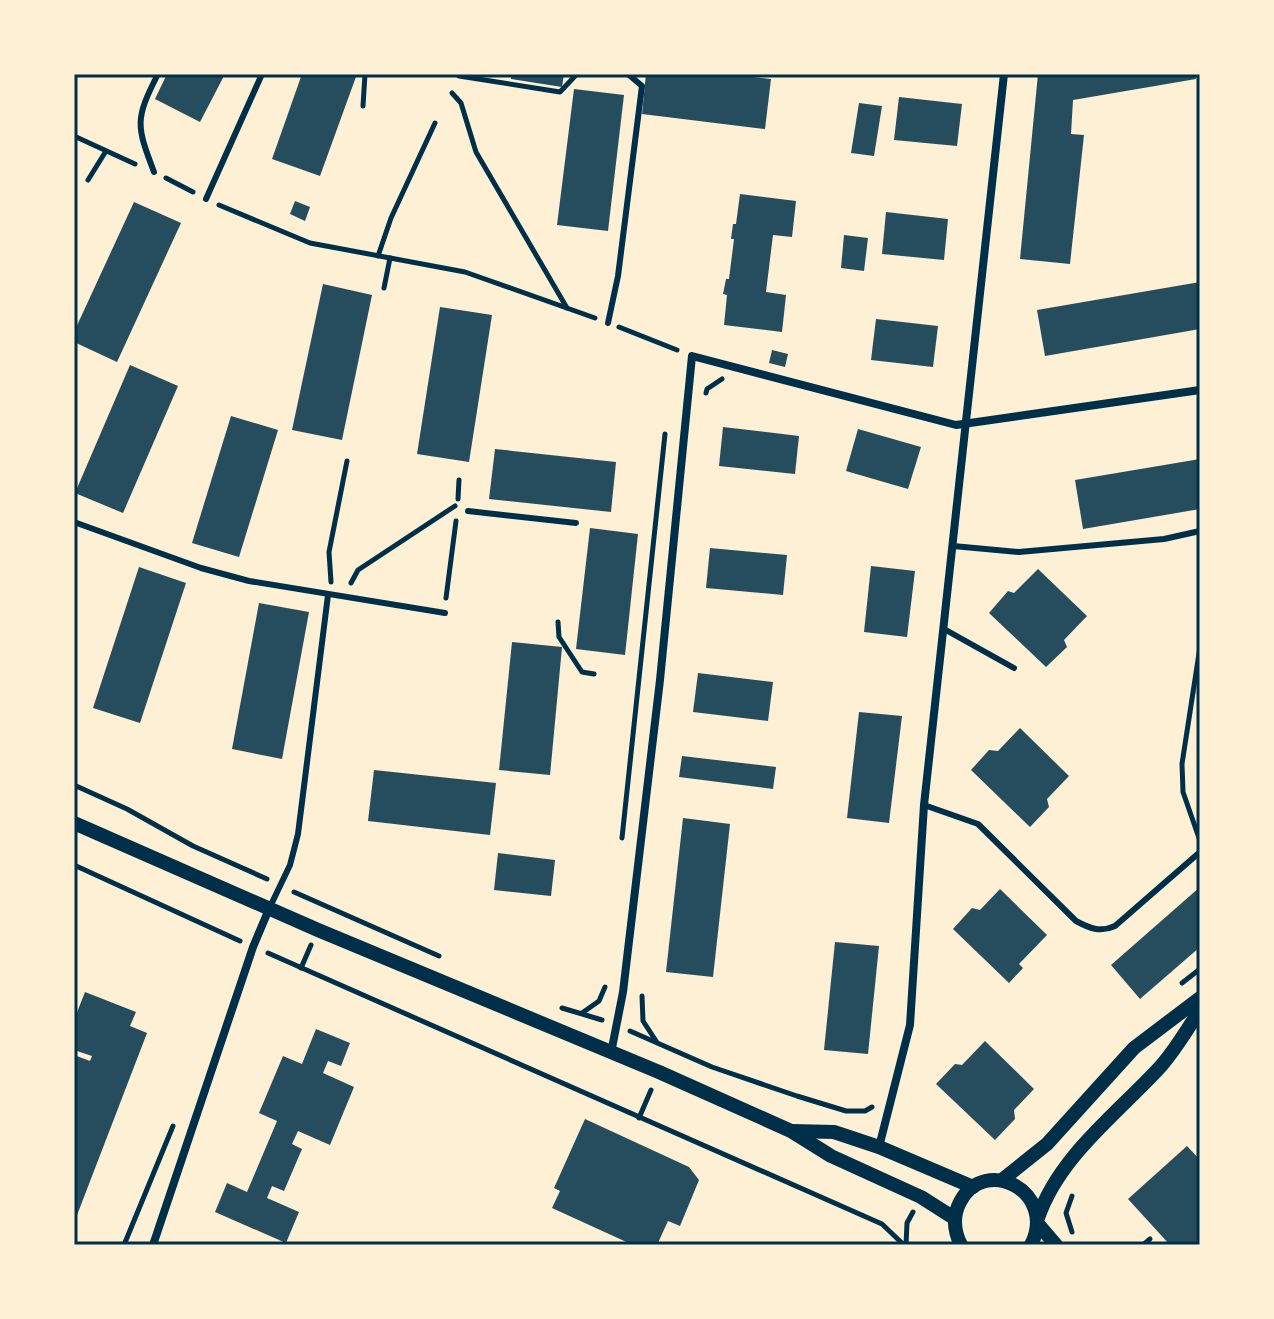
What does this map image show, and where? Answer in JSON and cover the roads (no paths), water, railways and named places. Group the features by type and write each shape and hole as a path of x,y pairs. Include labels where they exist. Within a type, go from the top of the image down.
{"street":[{"path":"879,1147 910,1025 924,805 1004,74"},
{"path":"611,1053 618,1026 660,680 692,356 956,425 1200,390"},
{"path":"74,823 791,1131 831,1156 921,1197 955,1224 961,1245"},
{"path":"165,1245 155,1242 253,947 269,909"},
{"path":"1002,1180 1047,1144 1134,1048 1200,998"},
{"path":"1031,1245 1047,1192 1068,1164 1164,1063 1200,1010"},
{"path":"791,1131 834,1132 879,1147 973,1187"},
{"path":"945,1245 962,1198 973,1187 986,1181 1002,1180 1026,1193 1034,1205 1038,1221 1056,1245"}],"lane":[{"path":"154,172 139,133 142,106 158,74"},
{"path":"206,199 262,74"},
{"path":"608,323 618,276 642,86 628,74"},
{"path":"468,511 576,523"},
{"path":"74,522 201,568 249,581 445,613"},
{"path":"953,546 1019,552 1164,539 1200,531"},
{"path":"269,909 290,865 298,834 328,595"},
{"path":"944,629 1014,668"},
{"path":"924,805 978,824 1076,921 1104,931 1115,926 1200,852"}]}
